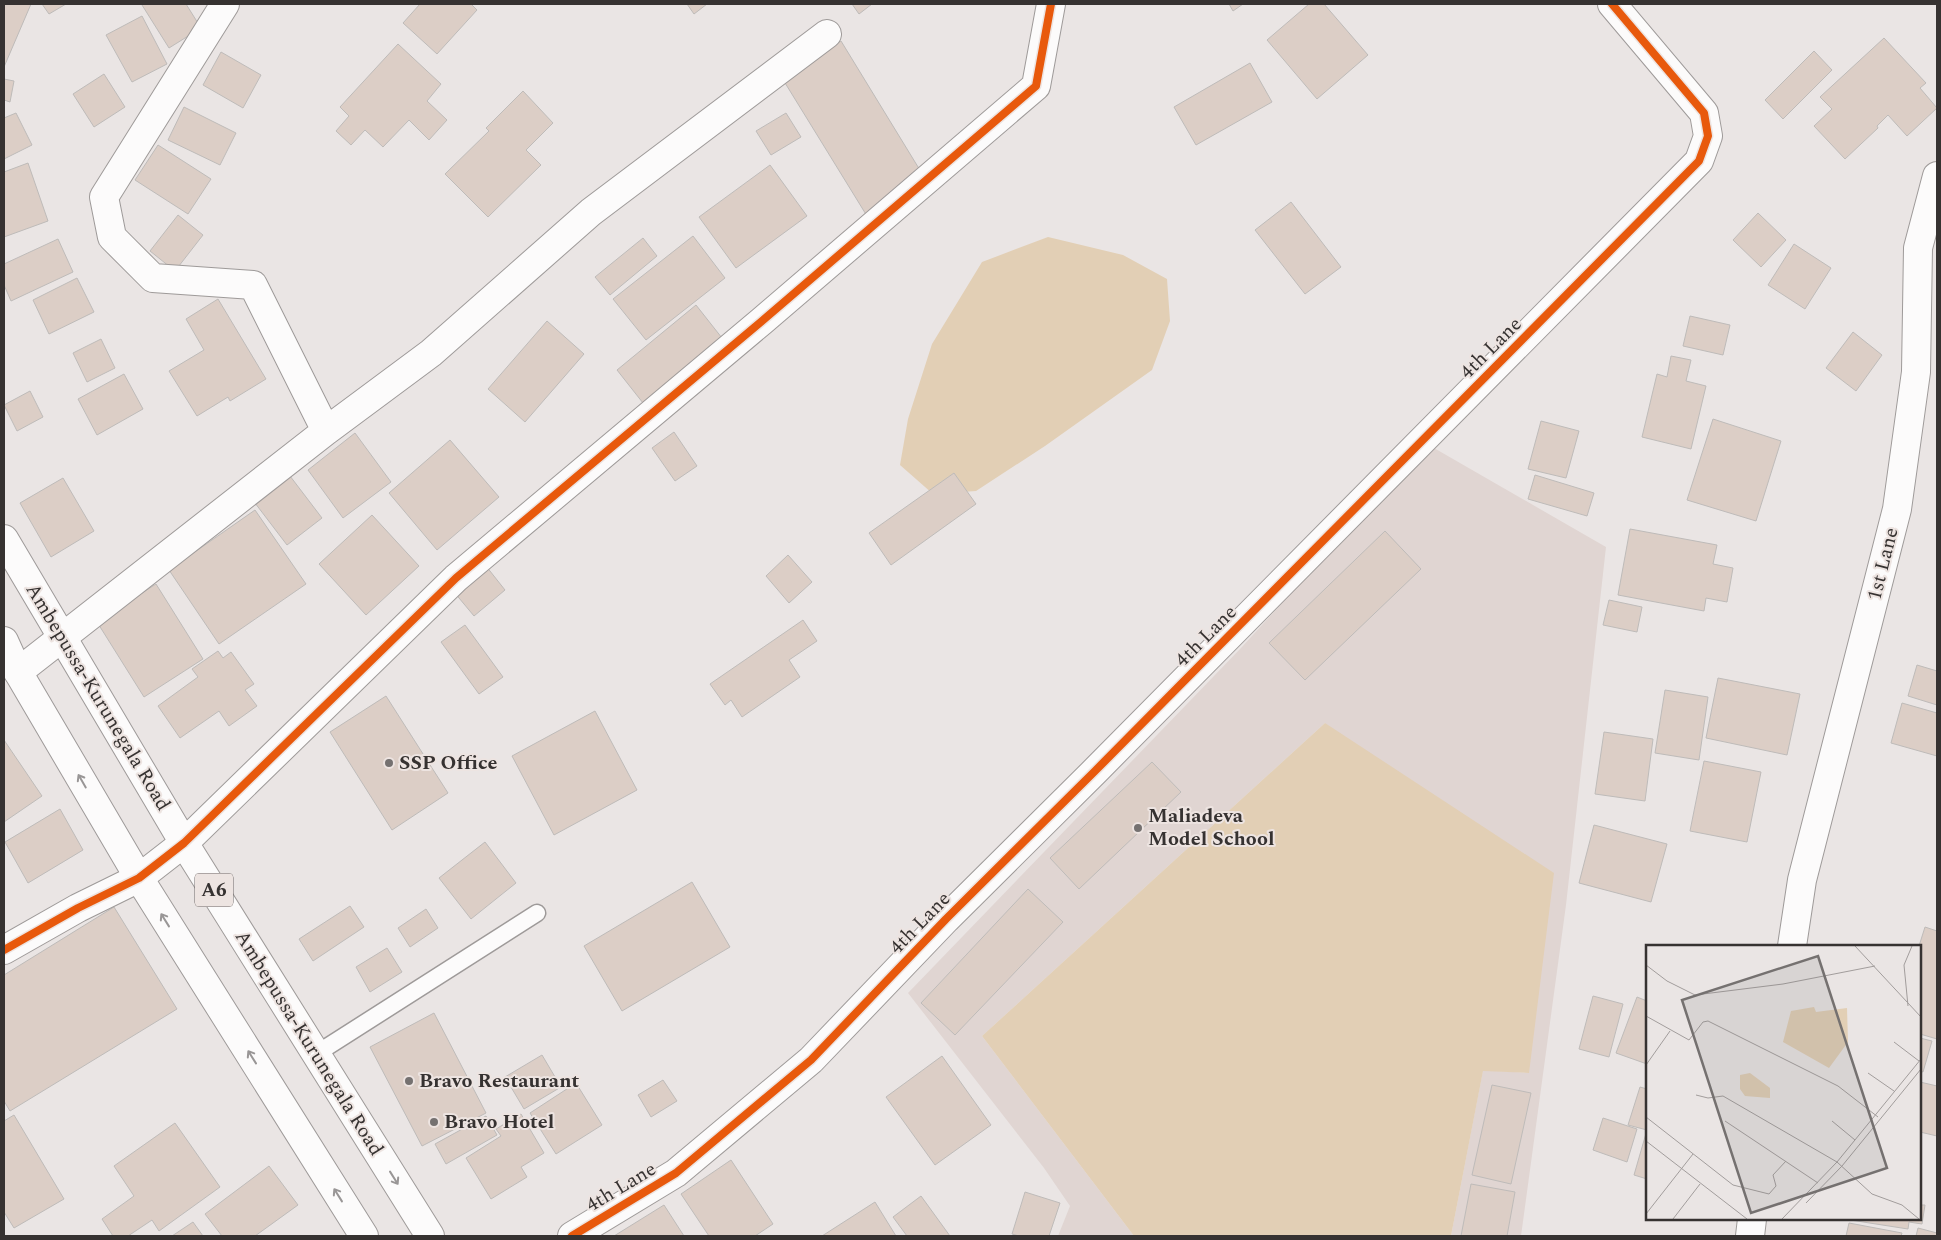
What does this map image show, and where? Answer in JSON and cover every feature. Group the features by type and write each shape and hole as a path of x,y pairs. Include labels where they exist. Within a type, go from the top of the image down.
{"main road":[{"path":"225,4 104,197 112,237 153,278 253,285 326,431"},
{"path":"4,950 78,908 139,878 184,843 456,578 762,321 1036,86 1051,4"},
{"name":"4th Lane","path":"572,1236 676,1172 811,1060 946,919 1699,161 1708,136 1704,112 1612,4"},
{"path":"18,672 64,638 326,431 431,353 591,212 827,34"},
{"name":"1st Lane","path":"1792,945 1802,880 1897,510 1916,372 1918,248 1937,176"},
{"name":"Ambepussa-Kurunegala Road","path":"4,539 184,843 430,1236"},
{"path":"4,641 18,672 139,878 364,1236"},
{"path":"1750,1236 1752,1220"}],"lane":[{"path":"316,1054 537,913"}],"shaded area":[{"path":"1048,237 1123,255 1167,279 1170,321 1152,370 1045,446 976,491 933,494 900,465 908,419 932,344 982,262"},
{"name":"Maliadeva Model School","path":"1427,444 1606,547 1566,905 1521,1236 1451,1236 1483,1070 1529,1073 1325,723 982,1036 1134,1236 1058,1236 1070,1206 1044,1168 908,993 1241,648"},
{"path":"1325,723 1554,873 1529,1073 1483,1071 1451,1236 1134,1236 982,1036"}],"building":[{"path":"4,4 31,4 4,67"},
{"path":"42,4 66,4 49,14"},
{"path":"143,4 186,4 201,28 169,48"},
{"path":"420,4 471,4 477,10 437,54 403,23"},
{"path":"687,4 707,4 694,14"},
{"path":"852,4 872,4 859,14"},
{"path":"1229,4 1243,4 1233,11"},
{"path":"1309,4 1324,4 1368,55 1317,99 1267,40"},
{"path":"142,16 167,64 132,82 106,35"},
{"path":"1884,38 1926,83 1920,88 1937,108 1907,136 1888,115 1877,126 1878,128 1845,159 1814,126 1832,109 1820,97"},
{"path":"841,41 926,180 867,216 782,78"},
{"path":"398,44 441,84 427,101 447,120 429,140 409,120 383,147 365,130 351,145 336,131 349,116 340,107"},
{"path":"1814,51 1832,70 1783,119 1765,100"},
{"path":"221,52 261,75 243,108 203,85"},
{"path":"1250,63 1272,102 1196,145 1174,107"},
{"path":"104,74 125,107 94,127 73,94"},
{"path":"4,79 14,81 10,102 4,100"},
{"path":"523,91 553,123 526,150 541,165 488,217 445,174 489,131 486,128"},
{"path":"184,107 236,133 220,165 168,140"},
{"path":"16,113 32,145 4,159 4,118"},
{"path":"786,113 801,137 771,155 756,131"},
{"path":"158,145 211,179 188,214 135,180"},
{"path":"28,163 48,221 4,237 4,172"},
{"path":"770,165 807,216 736,268 699,217"},
{"path":"1291,202 1341,267 1305,294 1255,230"},
{"path":"1758,213 1786,240 1761,267 1733,240"},
{"path":"178,215 203,235 175,271 150,251"},
{"path":"693,236 725,278 646,340 613,299"},
{"path":"643,238 657,256 610,295 595,277"},
{"path":"58,239 73,272 11,301 4,285 4,264"},
{"path":"1794,244 1831,268 1805,309 1768,285"},
{"path":"77,278 94,312 49,334 33,300"},
{"path":"218,299 266,379 230,401 228,397 197,416 169,371 204,350 186,319"},
{"path":"696,305 722,338 643,403 617,370"},
{"path":"1690,316 1730,325 1723,355 1683,346"},
{"path":"547,321 584,354 525,422 488,389"},
{"path":"1853,332 1882,355 1856,391 1826,368"},
{"path":"101,339 115,368 87,382 73,353"},
{"path":"1671,356 1691,360 1686,381 1706,386 1691,449 1642,437 1657,374 1667,377"},
{"path":"124,374 143,409 97,435 78,399"},
{"path":"30,391 43,417 17,431 4,405"},
{"path":"1713,419 1781,441 1756,521 1687,500"},
{"path":"1541,421 1579,431 1566,478 1528,469"},
{"path":"674,432 697,466 675,481 652,448"},
{"path":"355,433 391,482 343,518 308,470"},
{"path":"450,440 499,497 437,550 389,493"},
{"path":"954,473 976,504 891,565 869,533"},
{"path":"1535,475 1594,493 1587,516 1528,499"},
{"path":"290,476 322,518 287,545 255,503"},
{"path":"63,478 94,531 51,557 20,503"},
{"path":"255,510 306,584 219,644 169,570"},
{"path":"372,515 419,566 366,615 319,564"},
{"path":"1630,529 1717,545 1713,564 1733,568 1727,602 1706,598 1704,611 1618,595"},
{"path":"1385,531 1421,569 1305,680 1269,643"},
{"path":"788,555 812,582 789,603 766,576"},
{"path":"486,566 505,590 474,616 454,592"},
{"path":"156,584 203,659 144,697 97,622"},
{"path":"1609,600 1642,607 1637,632 1603,625"},
{"path":"803,620 817,641 789,660 800,677 742,717 731,700 725,705 710,684"},
{"path":"465,625 503,677 479,694 441,642"},
{"path":"218,651 223,658 231,652 254,684 245,690 257,706 229,726 219,711 180,738 158,706 198,677 192,669"},
{"path":"1917,665 1937,671 1937,705 1908,696"},
{"path":"1718,678 1800,694 1787,755 1706,738"},
{"path":"1665,690 1708,697 1699,760 1655,753"},
{"name":"SSP Office","path":"386,696 448,793 392,830 330,732"},
{"path":"1902,703 1937,713 1937,756 1891,743"},
{"path":"595,711 637,790 554,835 512,756"},
{"path":"1604,732 1653,739 1645,801 1595,794"},
{"path":"4,740 42,796 4,822"},
{"path":"1704,761 1761,772 1747,842 1690,831"},
{"path":"1152,762 1181,792 1079,889 1050,858"},
{"path":"60,809 83,850 28,883 5,842"},
{"path":"1594,825 1667,844 1651,902 1579,883"},
{"path":"485,842 516,883 471,919 439,878"},
{"path":"692,882 730,947 622,1011 584,946"},
{"path":"1028,889 1063,922 955,1035 921,1003"},
{"path":"350,906 364,927 313,961 299,939"},
{"path":"114,907 177,1009 10,1111 4,1101 4,975"},
{"path":"426,909 438,928 410,947 398,928"},
{"path":"1925,927 1937,931 1937,1039 1921,1034 1921,945 1919,945"},
{"path":"387,948 402,972 370,992 356,967"},
{"path":"1593,996 1623,1004 1609,1057 1579,1049"},
{"path":"1637,997 1646,1001 1646,1064 1616,1053"},
{"path":"434,1013 486,1113 422,1146 370,1047"},
{"path":"1921,1038 1932,1041 1923,1072 1921,1071"},
{"path":"542,1055 561,1087 524,1109 505,1077"},
{"path":"942,1056 991,1125 935,1165 886,1097"},
{"path":"663,1080 677,1101 651,1117 638,1095"},
{"path":"1921,1082 1937,1086 1937,1136 1921,1132"},
{"path":"576,1083 602,1125 556,1154 530,1113"},
{"path":"1492,1085 1531,1093 1511,1184 1472,1175"},
{"path":"1640,1087 1646,1089 1646,1130 1628,1125"},
{"path":"521,1114 544,1153 521,1167 527,1177 491,1199 466,1158 501,1136 496,1129"},
{"path":"14,1115 64,1199 14,1228 4,1212 4,1121"},
{"path":"486,1116 497,1135 446,1164 435,1144"},
{"path":"1603,1118 1637,1129 1627,1162 1593,1150"},
{"path":"175,1123 220,1187 159,1231 152,1220 128,1236 113,1236 102,1219 134,1196 114,1166"},
{"path":"1646,1133 1646,1179 1634,1175"},
{"path":"731,1160 773,1224 755,1236 709,1236 681,1194"},
{"path":"269,1166 298,1205 255,1236 222,1236 205,1214"},
{"path":"1471,1184 1515,1192 1507,1236 1461,1236"},
{"path":"1025,1192 1060,1203 1049,1236 1019,1236 1012,1234"},
{"path":"921,1196 950,1236 907,1236 893,1217"},
{"path":"875,1202 896,1236 822,1236"},
{"path":"664,1205 684,1236 614,1236"},
{"path":"1921,1205 1925,1205 1922,1224 1909,1222 1908,1229 1850,1220 1921,1220"},
{"path":"193,1222 203,1236 172,1236"},
{"path":"1849,1223 1902,1233 1901,1236 1846,1236"},
{"path":"1918,1228 1937,1233 1937,1236 1916,1236"}],"cycle path":[{"path":"4,950 78,908 139,878 184,843 456,578 762,321 1036,86 1051,4"},
{"path":"572,1236 676,1173 811,1060 946,919 1699,161 1708,136 1704,113 1612,4"}],"place":[{"name":"SSP Office","path":"389,763"},
{"name":"Maliadeva Model School","path":"1138,828"},
{"name":"Bravo Restaurant","path":"409,1081"},
{"name":"Bravo Hotel","path":"434,1122"}]}
